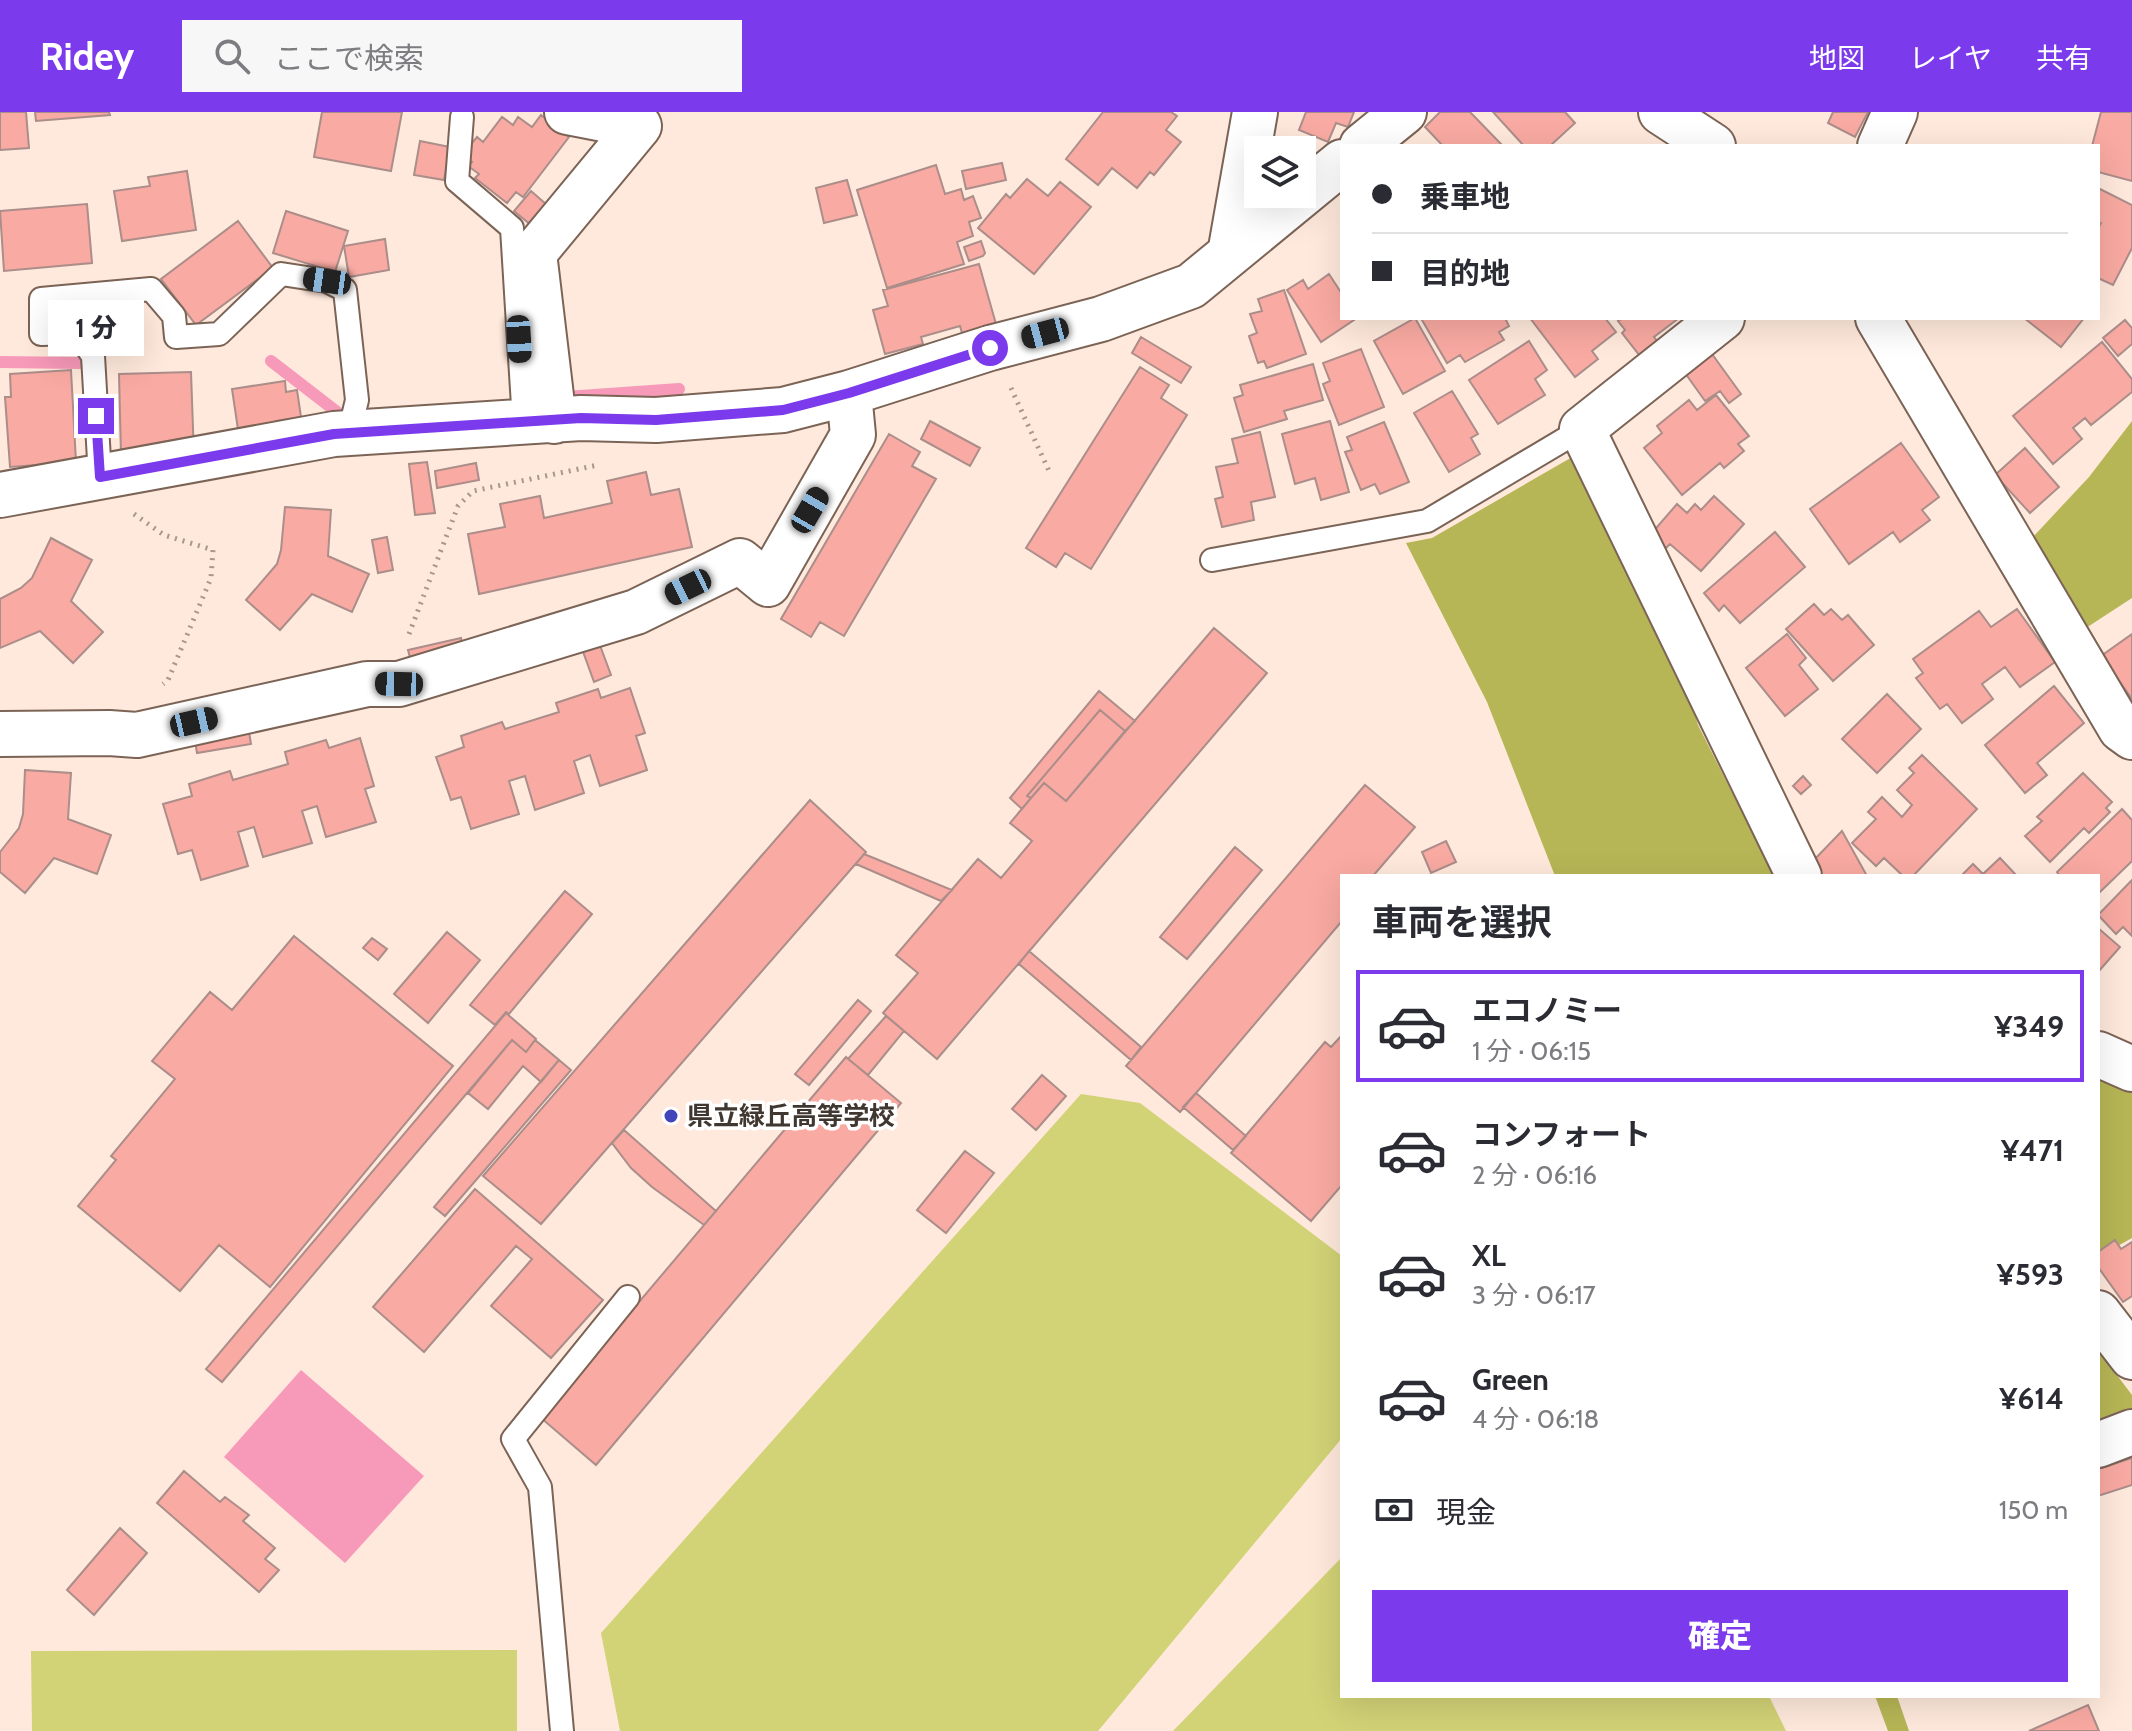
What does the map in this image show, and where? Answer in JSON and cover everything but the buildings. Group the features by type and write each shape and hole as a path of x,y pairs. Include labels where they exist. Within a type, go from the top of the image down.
{"street":[{"path":"539,421 534,253 639,126 567,112"},
{"path":"1230,254 1255,112"},
{"path":"1364,144 1404,112"},
{"path":"1661,112 1710,144"},
{"path":"1881,144 1895,112"},
{"path":"0,495 349,433 581,418 656,420 783,410 849,393 990,348 1101,319 1191,286 1340,164"},
{"path":"1719,320 1582,429 1798,874"},
{"path":"1879,320 2121,729 2132,737"},
{"path":"0,734 137,735 367,684 399,684 636,612 740,561 768,584 853,435 849,393"},
{"path":"2100,1055 2132,1069"},
{"path":"2100,1316 2132,1357"},
{"path":"2100,1444 2132,1432"}],"lane":[{"path":"462,117 457,181 512,228 539,421"},
{"path":"108,476 93,356 77,333 41,334 41,299 151,289 174,316 176,337 219,334 281,274 327,281 345,290 357,400 349,433"},
{"path":"1212,560 1427,521 1582,429"},
{"path":"562,1731 540,1487 513,1439 628,1297"}],"path":[{"path":"990,348 1021,405 1049,471"},
{"path":"367,684 411,633 458,506 473,491 608,463"},
{"path":"108,476 123,506 164,535 213,550 211,578 168,680 156,691"}],"shaded area":[{"path":"2132,421 2132,598 2086,628 2032,538 2089,477"},
{"path":"1574,456 1674,641 1698,725 1773,874 1554,874 1487,702 1406,543 1432,538"},
{"path":"2100,1076 2132,1088 2132,1238 2100,1256"},
{"path":"1081,1094 1140,1103 1340,1254 1340,1440 1098,1731 620,1731 601,1633"},
{"path":"2100,1353 2132,1395 2132,1418 2100,1429"},
{"path":"301,1370 424,1476 345,1563 224,1457"},
{"path":"1340,1559 1340,1698 1770,1698 1786,1731 1173,1731"},
{"path":"517,1650 517,1731 32,1731 31,1651"},
{"path":"1876,1698 1898,1698 1909,1731 1888,1731"}],"waterway":[{"path":"271,361 337,412"},
{"path":"0,362 80,363"},
{"path":"567,397 679,389"}],"place":[{"name":"県立緑丘高等学校","path":"671,1116"}],"route":[{"path":"96,416 100,477 334,434 581,418 656,420 783,410 849,393 990,348"}]}
